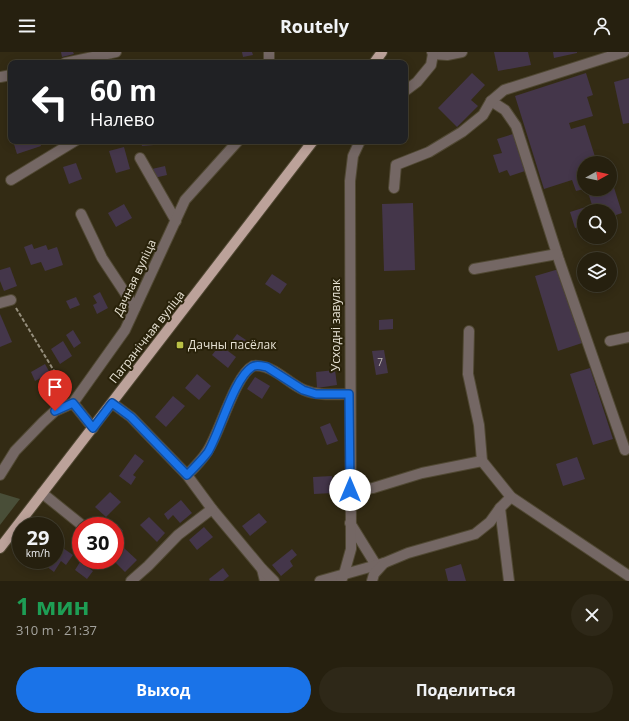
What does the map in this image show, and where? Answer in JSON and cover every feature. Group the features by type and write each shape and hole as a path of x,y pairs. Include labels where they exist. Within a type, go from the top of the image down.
{"main road":[{"name":"Пагранічная вуліца","path":"0,548 312,144"}],"street":[{"path":"79,60 116,52"},
{"path":"408,89 417,82 431,64 432,53 447,55 462,52"},
{"path":"394,188 396,165 429,152 462,132 483,115 491,101 504,90 624,52"},
{"path":"491,101 505,110 516,126 557,254 625,450"},
{"path":"11,180 70,144"},
{"name":"Дачная вуліца","path":"73,403 125,330 186,200 235,144"},
{"name":"Усходні завулак","path":"342,578 350,549 350,181 353,156 359,144"},
{"path":"140,158 176,221"},
{"path":"81,214 102,258 135,308"},
{"path":"474,269 557,254"},
{"path":"0,303 11,300"},
{"path":"469,331 468,374 479,425 482,461 511,497 629,576"},
{"path":"610,341 629,336"},
{"path":"187,475 207,452 239,382 246,372 253,366 260,365 267,367 303,390 316,394 349,394"},
{"path":"0,475 15,451 55,411 73,403 93,428"},
{"path":"112,403 131,417 187,475 212,509 262,569 274,581"},
{"path":"350,490 373,488 422,473 482,461"},
{"path":"42,493 72,517"},
{"path":"320,581 342,578 408,553 475,534 490,522 500,508 511,497"},
{"path":"500,508 509,581"},
{"path":"131,581 178,535 212,509"},
{"path":"350,523 380,564"},
{"path":"372,581 380,564"},
{"path":"262,569 264,581"}],"path":[{"path":"11,300 73,403"}],"green space":[{"path":"0,493 20,499 0,525"}],"building":[{"path":"61,52 73,52 74,54 62,57"},
{"path":"242,52 252,52 253,55 243,57"},
{"path":"494,52 528,52 531,65 498,71"},
{"path":"553,52 577,52 577,53 554,58"},
{"path":"472,73 485,85 471,100 478,106 457,127 438,108"},
{"path":"586,73 593,95 587,97 593,116 569,123 571,129 585,125 595,156 577,156 577,191 572,180 544,189 515,96"},
{"path":"629,78 629,123 623,124 614,82"},
{"path":"513,134 525,171 510,176 507,170 499,173 493,155 502,153 497,139"},
{"path":"14,144 40,144 41,146 17,154"},
{"path":"142,144 154,144 154,145 142,146"},
{"path":"124,147 130,169 116,173 109,151"},
{"path":"76,163 82,179 69,184 63,167"},
{"path":"165,166 167,175 154,178 152,169"},
{"path":"589,196 617,196 622,213 617,215 617,204 592,204"},
{"path":"413,203 415,270 384,271 382,204"},
{"path":"124,204 132,218 116,227 108,213"},
{"path":"577,210 577,227 575,228 570,212"},
{"path":"32,244 34,249 46,245 48,250 57,247 63,265 45,271 41,262 31,265 24,247"},
{"path":"10,267 17,286 4,291 0,281 0,270"},
{"path":"559,269 582,343 558,351 535,276"},
{"path":"272,274 287,284 280,294 265,284"},
{"path":"100,292 108,308 97,314 93,305 97,303 93,296"},
{"path":"76,297 80,305 70,309 66,301"},
{"path":"0,314 12,342 0,347"},
{"path":"393,319 393,329 379,330 379,320"},
{"path":"73,330 81,343 74,348 66,335"},
{"path":"237,334 249,342 243,350 231,342"},
{"path":"63,341 72,356 60,364 51,349"},
{"path":"220,345 236,357 228,368 212,355"},
{"path":"384,350 388,373 376,375 372,351"},
{"path":"45,364 50,373 35,381 31,372"},
{"path":"590,368 613,439 593,445 570,374"},
{"path":"335,370 337,385 317,388 316,372"},
{"path":"197,374 211,386 199,400 185,388"},
{"path":"255,377 270,386 262,399 247,389"},
{"path":"173,396 185,406 166,427 155,417"},
{"path":"330,423 338,441 327,445 320,427"},
{"path":"135,454 144,461 133,475 136,477 131,485 119,476"},
{"path":"577,457 585,479 563,486 556,464"},
{"path":"332,476 333,493 314,494 313,477"},
{"path":"110,492 121,502 106,517 95,507"},
{"path":"181,500 192,513 180,523 173,515 168,520 164,514"},
{"path":"259,513 267,522 250,536 242,526"},
{"path":"149,517 165,533 157,542 140,525"},
{"path":"204,527 213,537 197,550 189,540"},
{"path":"124,548 137,560 125,572 122,569 124,569"},
{"path":"64,549 72,554 66,565 64,563"},
{"path":"292,549 297,555 290,561 293,566 281,576 272,565"},
{"path":"461,564 466,581 448,581 445,569"},
{"path":"223,568 229,576 223,581 210,581 209,579"},
{"path":"90,569 93,571 87,579 75,570"}],"place":[{"name":"Дачны пасёлак","path":"180,345"}],"route":[{"path":"55,411 73,403 93,428 112,403 131,417 187,475 207,452 239,382 246,372 253,366 260,365 267,367 303,390 316,394 349,394 350,490"}]}
